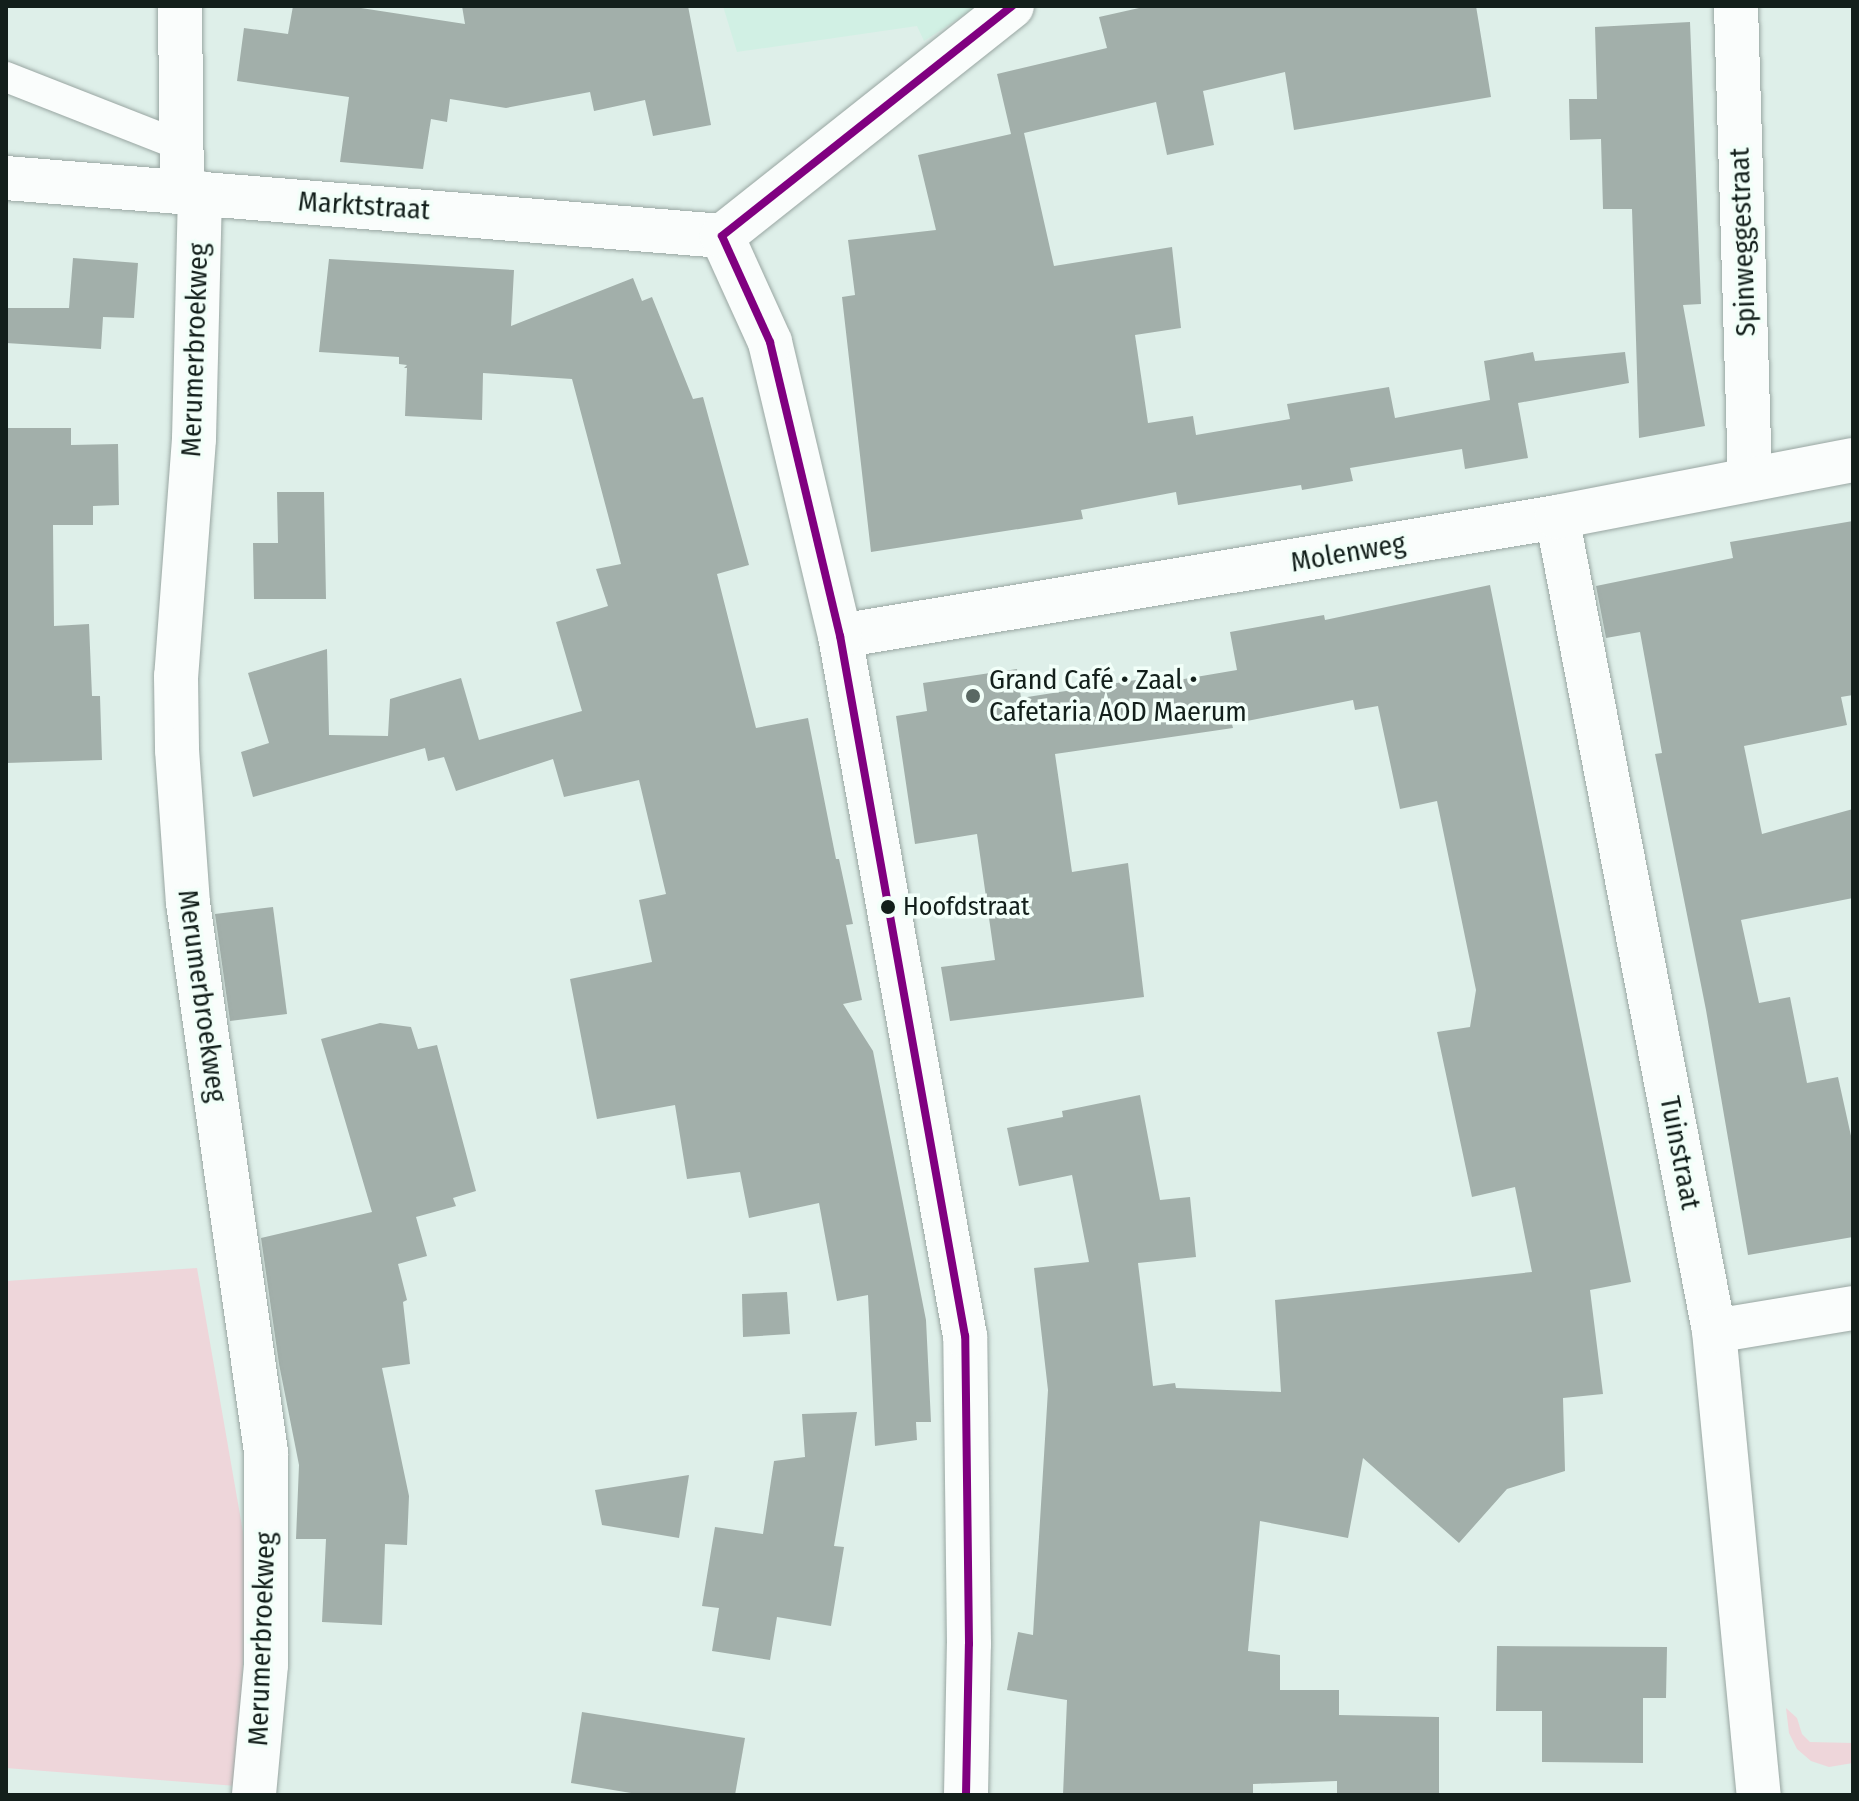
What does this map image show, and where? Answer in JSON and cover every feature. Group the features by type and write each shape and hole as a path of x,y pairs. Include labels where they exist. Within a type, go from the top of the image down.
{"street":[{"name":"Merumerbroekweg","path":"180,6 182,146 191,192 194,439 176,676 177,750 188,903 266,1452 266,1665 254,1795"},
{"path":"966,1795 969,1644 965,1336 840,636 770,342 722,236 1012,6"},
{"name":"Spinweggestraat","path":"1736,6 1750,478"},
{"name":"Marktstraat","path":"6,178 722,236"},
{"name":"Molenweg","path":"840,636 1557,517 1853,460"},
{"name":"Tuinstraat","path":"1557,517 1714,1331 1759,1795"},
{"path":"1714,1331 1853,1308"}],"lane":[{"path":"6,77 182,146"}],"shaded area":[{"path":"723,6 978,6 924,41 917,26 737,52"},
{"path":"197,1268 243,1532 248,1580 236,1786 6,1768 6,1281"},
{"path":"1786,1708 1797,1718 1802,1734 1810,1742 1853,1743 1853,1763 1829,1767 1811,1761 1797,1749 1789,1733"}],"building":[{"path":"293,6 348,6 465,24 462,6 688,6 711,125 653,136 645,100 594,111 590,92 506,108 450,99 447,122 431,119 423,169 340,162 349,97 237,81 244,28 288,34"},
{"path":"1148,6 1476,6 1491,97 1294,130 1285,72 1203,91 1214,145 1167,155 1156,102 1024,133 1054,266 1172,247 1181,328 1135,335 1148,423 1193,416 1196,435 1290,419 1287,404 1389,387 1395,418 1490,400 1484,361 1533,352 1535,361 1625,352 1629,383 1518,403 1528,458 1465,469 1462,449 1350,468 1353,481 1302,490 1301,485 1178,505 1176,492 1081,510 1083,519 871,552 842,297 855,295 848,240 936,230 918,155 1011,134 997,74 1107,48 1099,17"},
{"path":"1690,22 1701,304 1683,305 1705,426 1639,438 1632,209 1603,209 1601,139 1570,140 1569,99 1597,99 1595,27"},
{"path":"73,258 138,263 134,318 103,317 101,349 6,343 6,308 69,308"},
{"path":"329,259 514,270 511,326 633,278 642,301 652,297 693,399 703,397 749,565 717,574 756,728 808,718 836,859 839,859 853,924 846,925 862,1000 843,1004 873,1051 926,1320 931,1422 916,1422 917,1440 875,1446 868,1295 837,1301 819,1203 749,1218 740,1172 687,1179 675,1105 597,1119 570,979 652,962 639,900 666,894 639,780 564,797 553,759 456,791 444,757 428,761 425,748 253,797 241,752 269,743 248,673 327,649 329,735 388,736 390,699 461,678 479,740 582,711 556,622 608,606 596,569 621,564 572,379 483,373 482,420 405,416 407,368 404,368 407,365 399,364 399,357 319,352"},
{"path":"6,428 71,428 71,445 118,444 119,505 93,506 93,525 53,525 54,626 89,624 92,696 100,696 102,760 6,763"},
{"path":"277,492 324,492 326,599 254,599 253,543 278,543"},
{"path":"1853,521 1853,695 1841,697 1847,725 1744,746 1762,834 1853,809 1853,898 1741,920 1759,1003 1790,997 1807,1083 1838,1077 1853,1145 1853,1237 1748,1255 1706,1010 1655,754 1662,753 1640,632 1606,638 1596,586 1733,558 1730,542"},
{"path":"1490,585 1631,1282 1590,1290 1603,1394 1563,1398 1565,1471 1507,1489 1459,1543 1363,1458 1348,1538 1260,1521 1248,1651 1280,1655 1280,1690 1339,1690 1339,1715 1439,1717 1439,1795 1337,1795 1337,1781 1253,1784 1253,1795 1063,1795 1067,1700 1007,1690 1018,1632 1033,1635 1048,1390 1034,1268 1089,1262 1072,1175 1019,1186 1007,1128 1063,1117 1062,1111 1140,1095 1160,1200 1190,1197 1196,1257 1138,1263 1153,1386 1175,1383 1176,1388 1281,1392 1275,1300 1532,1272 1515,1187 1472,1197 1437,1032 1470,1027 1476,990 1437,801 1400,809 1378,706 1355,710 1353,700 1232,724 1233,728 1055,754 1072,872 1128,863 1144,997 950,1021 941,967 995,960 977,834 915,844 896,716 927,711 923,683 1017,669 1021,698 1136,680 1137,687 1237,670 1230,632 1324,615 1325,620"},
{"path":"273,907 287,1014 230,1021 215,914"},
{"path":"380,1023 411,1027 418,1049 437,1045 476,1191 453,1198 456,1206 416,1217 427,1256 398,1264 407,1300 403,1302 410,1364 382,1368 409,1496 407,1545 385,1544 382,1625 322,1622 326,1539 296,1539 299,1465 279,1364 261,1238 372,1212 321,1039"},
{"path":"787,1292 790,1334 743,1337 742,1294"},
{"path":"857,1412 834,1546 844,1547 831,1626 777,1617 770,1660 712,1651 719,1608 702,1606 715,1527 763,1534 774,1461 805,1457 802,1414"},
{"path":"689,1475 679,1538 602,1525 595,1490"},
{"path":"1497,1646 1667,1647 1666,1698 1643,1698 1643,1763 1542,1762 1542,1711 1496,1711"},
{"path":"582,1712 745,1738 735,1795 643,1795 571,1783"}],"transit line":[{"path":"966,1795 969,1644 965,1336 840,636 770,342 722,236 1012,6"}],"place":[{"name":"Grand Café • Zaal • Cafetaria AOD Maerum","path":"973,696"},
{"name":"Hoofdstraat","path":"888,907"}]}
